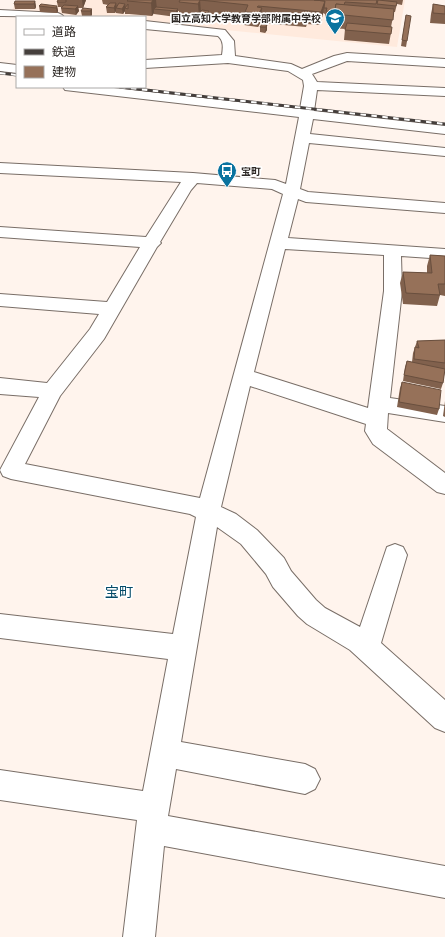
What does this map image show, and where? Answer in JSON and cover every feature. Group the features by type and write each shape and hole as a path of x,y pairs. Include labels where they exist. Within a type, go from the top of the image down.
{"street":[{"path":"10,0 2,16 16,16"},
{"path":"146,25 221,33 227,38 228,41 228,59"},
{"path":"304,74 338,58 347,57 445,63"},
{"path":"139,937 153,818 208,512 242,376 297,172 311,86 310,78 291,68 228,59 190,60 146,64"},
{"path":"0,67 16,69"},
{"path":"0,79 16,81"},
{"path":"146,83 445,130"},
{"path":"311,86 445,92"},
{"path":"81,88 307,108 445,117"},
{"path":"302,138 445,152"},
{"path":"0,168 193,178 275,185 306,197 445,208"},
{"path":"193,178 184,188 153,243 97,334 52,391 5,475 194,505 228,521 243,531 275,566 282,579 306,608 366,648 445,718"},
{"path":"0,232 153,243"},
{"path":"278,243 445,254"},
{"path":"392,250 393,291 376,431 381,438 445,485"},
{"path":"0,300 113,309"},
{"path":"242,376 378,412 445,414"},
{"path":"0,386 52,391"},
{"path":"366,648 395,554"},
{"path":"0,626 184,648"},
{"path":"165,753 305,779"},
{"path":"0,785 445,882"}],"shaded area":[{"name":"国立高知大学教育学部附属中学校","path":"17,0 405,0 397,47 146,22 146,16 77,16 12,10"}],"building":[{"path":"58,0 66,0 66,2 57,2"},
{"path":"153,0 151,3 127,1"},
{"path":"180,0 200,0 198,4 179,2"},
{"path":"200,0 325,1 321,12 258,6 257,7 262,8 259,13 245,12 248,5"},
{"path":"314,0 377,0 376,4 345,2 344,5 336,4 335,12 326,11 327,8 324,8 325,1"},
{"path":"378,0 397,2 396,6 377,4"},
{"path":"15,1 35,1 34,4 14,4"},
{"path":"110,3 116,3 114,8 106,7"},
{"path":"119,3 125,4 122,9 116,8"},
{"path":"41,4 57,6 56,8 39,6"},
{"path":"336,4 394,9 393,20 334,14"},
{"path":"433,4 445,6 445,14 433,13"},
{"path":"64,5 78,6 75,9 61,8"},
{"path":"156,7 178,9 176,11 154,9"},
{"path":"83,8 92,9 90,11 81,11"},
{"path":"202,10 209,11 207,13 200,12"},
{"path":"218,12 244,14 243,17 216,14"},
{"path":"264,15 307,19 306,22 263,18"},
{"path":"406,15 411,16 407,41 402,40"},
{"path":"347,23 392,27 391,34 345,30"},
{"path":"262,24 267,25 266,27 260,27"},
{"path":"430,255 445,256 445,284 438,284 440,295 406,293 403,272 432,273"},
{"path":"445,340 445,363 414,359 415,347 419,348 417,341"},
{"path":"407,361 445,369 443,383 404,375"},
{"path":"402,382 441,390 439,409 399,402"}],"railway":[{"path":"0,73 16,75"},
{"path":"129,88 445,124"}],"place":[{"name":"国立高知大学教育学部附属中学校","path":"335,35"},
{"name":"宝町","path":"227,188"}],"district":[{"name":"宝町","path":"119,591"}]}
